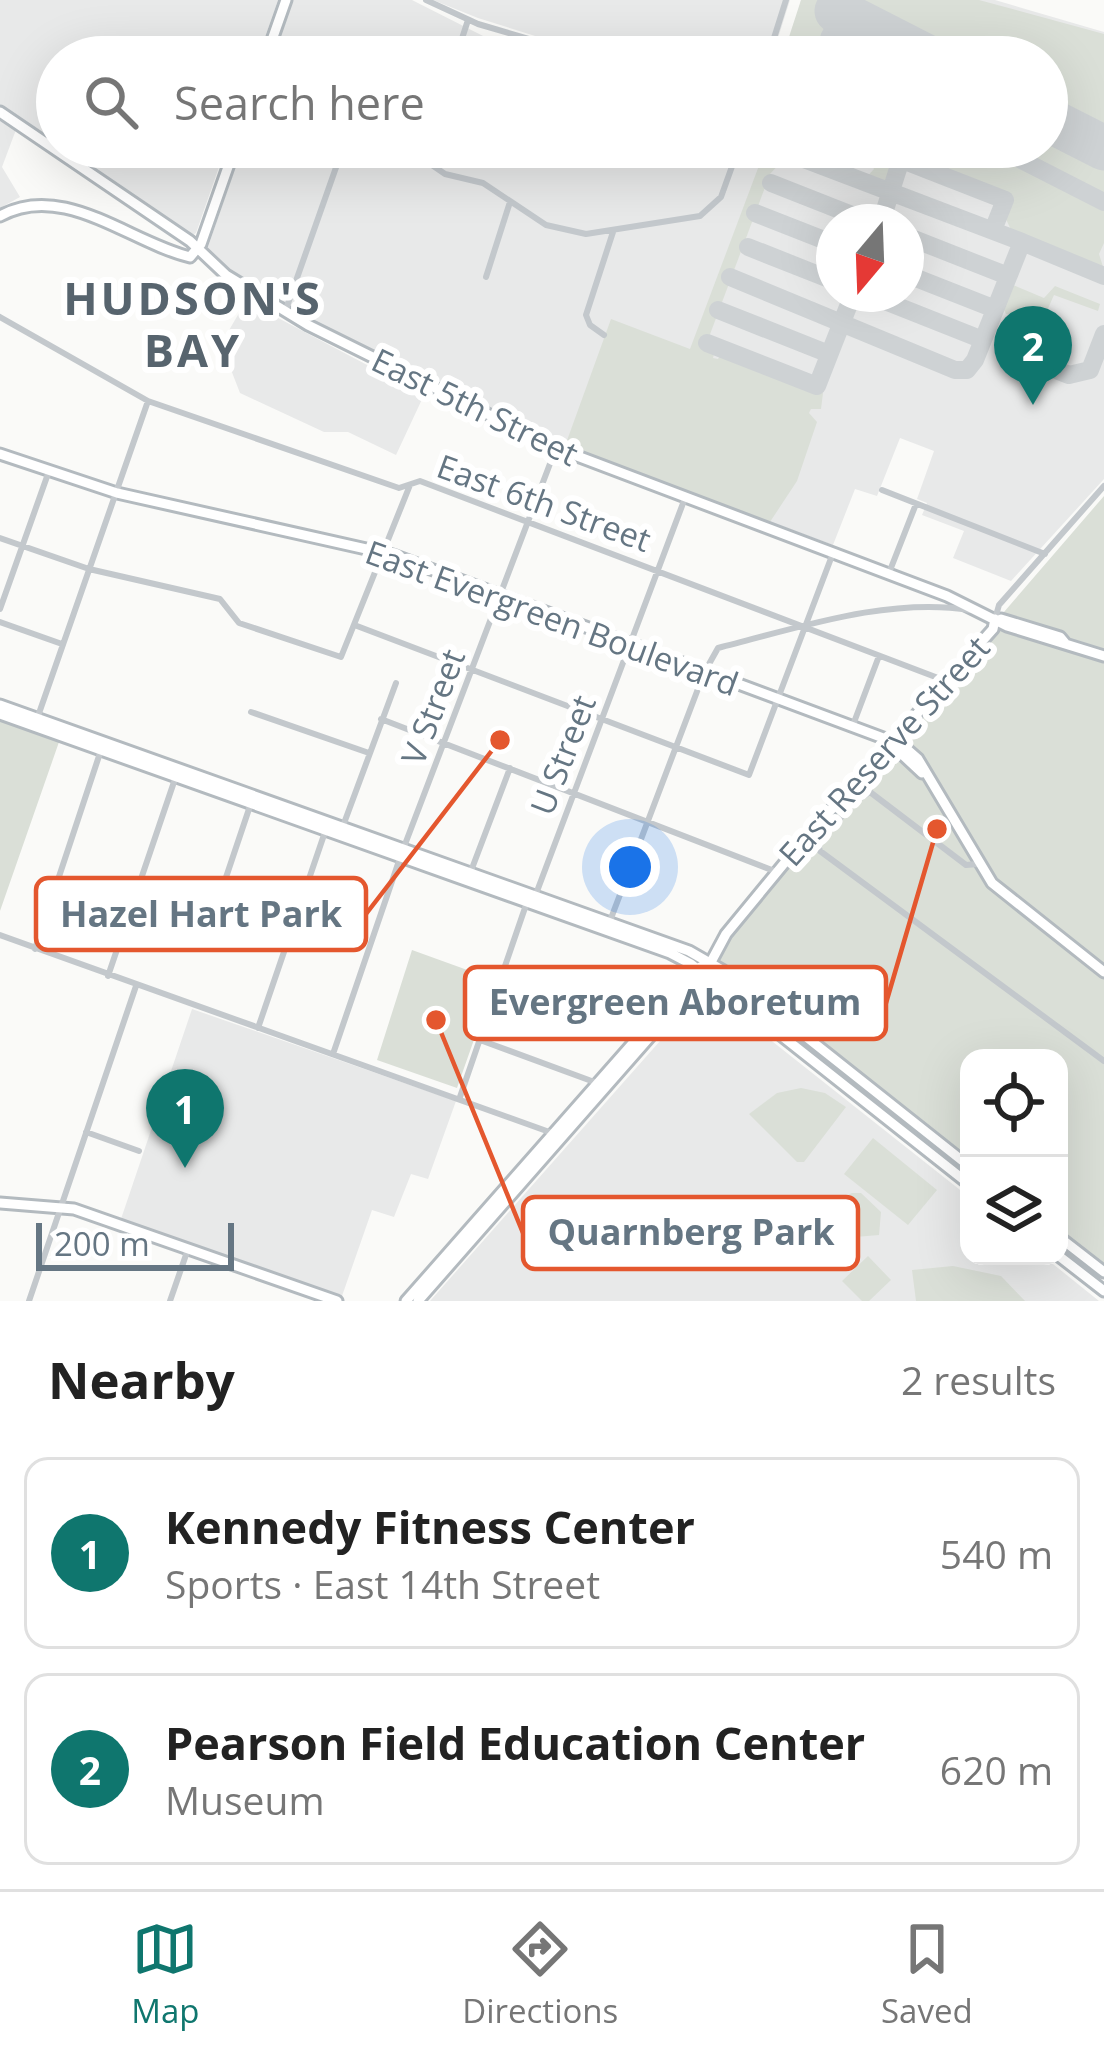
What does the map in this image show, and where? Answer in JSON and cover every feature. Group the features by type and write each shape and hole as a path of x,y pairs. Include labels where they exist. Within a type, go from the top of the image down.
{"street":[{"path":"273,36 286,0"},
{"path":"426,0 467,20 520,36"},
{"path":"774,36 786,0"},
{"path":"462,36 467,20"},
{"name":"East 5th Street","path":"0,112 36,137"},
{"name":"East 5th Street","path":"80,168 226,275 285,312 556,448 949,597 1057,644 1104,656"},
{"path":"0,216 26,205 58,206 184,257 198,250 227,168"},
{"path":"285,312 336,168"},
{"path":"433,168 483,183 563,231 613,232 700,217 712,209 733,168"},
{"path":"486,277 510,202"},
{"path":"604,335 590,326 586,315 613,232"},
{"name":"East 6th Street","path":"0,317 148,401 399,488 420,481 946,680"},
{"path":"37,718 148,401"},
{"name":"V Street","path":"333,1054 402,851 556,448"},
{"name":"East Evergreen Boulevard","path":"0,454 117,493 385,554 902,745 918,759 995,887 1104,972"},
{"path":"0,609 49,471"},
{"path":"0,538 88,569 220,599 239,623 341,657 411,482"},
{"name":"East Reserve Street","path":"406,1301 710,962 726,934 777,872 993,629 999,605 1104,487"},
{"path":"882,490 1045,554"},
{"name":"U Street","path":"460,1097 685,498"},
{"path":"888,574 916,504"},
{"path":"357,626 749,775 833,553"},
{"path":"610,921 704,673 719,647 892,609 928,606 973,611"},
{"path":"0,622 62,644"},
{"path":"851,728 878,656"},
{"path":"344,826 396,683"},
{"path":"0,705 610,921 710,962 960,1159"},
{"path":"251,712 369,753"},
{"path":"0,714 326,829 471,871 670,953 960,1177"},
{"path":"381,719 777,872"},
{"path":"34,949 101,750"},
{"path":"471,871 510,767"},
{"path":"108,976 176,776"},
{"path":"978,864 966,865 870,792 854,802 820,840 820,851 1104,1060"},
{"path":"215,910 251,803"},
{"path":"257,1028 326,829"},
{"path":"0,935 556,1135"},
{"path":"29,1301 136,986"},
{"path":"498,988 638,1043"},
{"path":"480,1040 600,1086"},
{"path":"86,1132 139,1151"},
{"name":"East Reserve Street","path":"418,1301 556,1135"},
{"path":"0,1203 62,1207 337,1301"},
{"path":"1068,1244 1104,1272"},
{"path":"170,1301 188,1250"},
{"path":"1068,1263 1104,1291"}],"shaded area":[{"path":"0,0 278,0 265,36 36,36 36,130 20,119 2,167 20,197 0,208"},
{"path":"293,0 412,0 483,36 280,36"},
{"path":"433,0 790,0 779,36 535,36"},
{"path":"801,0 995,0 1104,32 1104,479 1011,581 953,558 964,531 922,515 927,503 917,499 934,451 900,438 877,496 855,489 833,545 538,436 312,322 251,286 207,250 235,168 1068,168 1068,36 793,36"},
{"path":"801,0 979,0 1104,34 1104,138 1068,119 1068,36 906,36 839,1 825,36 789,36"},
{"path":"855,30 867,36 839,36"},
{"path":"1068,140 1104,158 1104,197 1047,168 1068,168"},
{"path":"92,168 219,168 191,236"},
{"path":"758,168 776,168 706,345 715,350 713,358 718,359 722,352 823,393 821,409 809,413 817,422 797,481 768,525 565,446 611,319 690,349"},
{"path":"833,168 854,168 860,172 854,176"},
{"path":"890,168 880,186 865,179 874,169"},
{"path":"940,168 1027,168 1104,208 1104,243 1099,254 1104,270 1012,232 1005,217 1012,197"},
{"path":"1013,285 1044,298 1055,286 1100,304 1098,311 1054,295 1046,313 1025,306 1021,316 1006,314 1003,308"},
{"path":"246,301 424,395 396,455 348,432 324,432 240,393 221,344"},
{"path":"1104,496 1104,1272 1068,1244 1068,1049 960,1049 960,1159 716,962 726,934"},
{"path":"0,721 59,742 0,911"},
{"path":"412,950 495,980 457,1088 377,1060"},
{"path":"706,989 960,1190 960,1265 1054,1265 1099,1301 430,1301"},
{"path":"192,1009 456,1101 428,1179 411,1174 394,1217 372,1210 342,1296 121,1219"},
{"path":"801,1088 825,1093 846,1107 804,1162 797,1162 749,1114 777,1093"},
{"path":"873,1138 937,1190 908,1225 844,1174"},
{"path":"861,1193 881,1212 879,1235 843,1238 837,1233 834,1201"},
{"path":"868,1256 891,1280 869,1301 862,1301 842,1281"},
{"path":"953,1266 1001,1276 1025,1301 916,1301 912,1270"}],"taxiway":[{"path":"830,36 846,24 861,23"},
{"path":"730,277 955,370 967,370 1022,242 828,168"},
{"path":"887,204 898,168"},
{"path":"923,168 1005,200 993,230"},
{"path":"1037,168 1104,202"},
{"path":"771,183 824,204"},
{"path":"755,213 816,237"},
{"path":"1022,242 1104,276"},
{"path":"924,243 1008,276"},
{"path":"748,247 816,274"},
{"path":"924,281 995,309"},
{"path":"718,310 829,354"},
{"path":"707,343 817,386 846,312"},
{"path":"912,312 983,340"},
{"path":"1034,315 1018,355 1069,375 1090,370 1104,334"}],"runway":[{"path":"837,11 886,36"},
{"path":"1068,130 1104,148"}],"place":[{"name":"Pearson Field Education Center","path":"1033,405"},
{"name":"Hazel Hart Park","path":"500,740"},
{"name":"Evergreen Aboretum","path":"937,829"},
{"name":"Quarnberg Park","path":"436,1020"},
{"name":"Kennedy Fitness Center","path":"185,1168"}],"district":[{"name":"HUDSON'S BAY","path":"193,325"}]}
